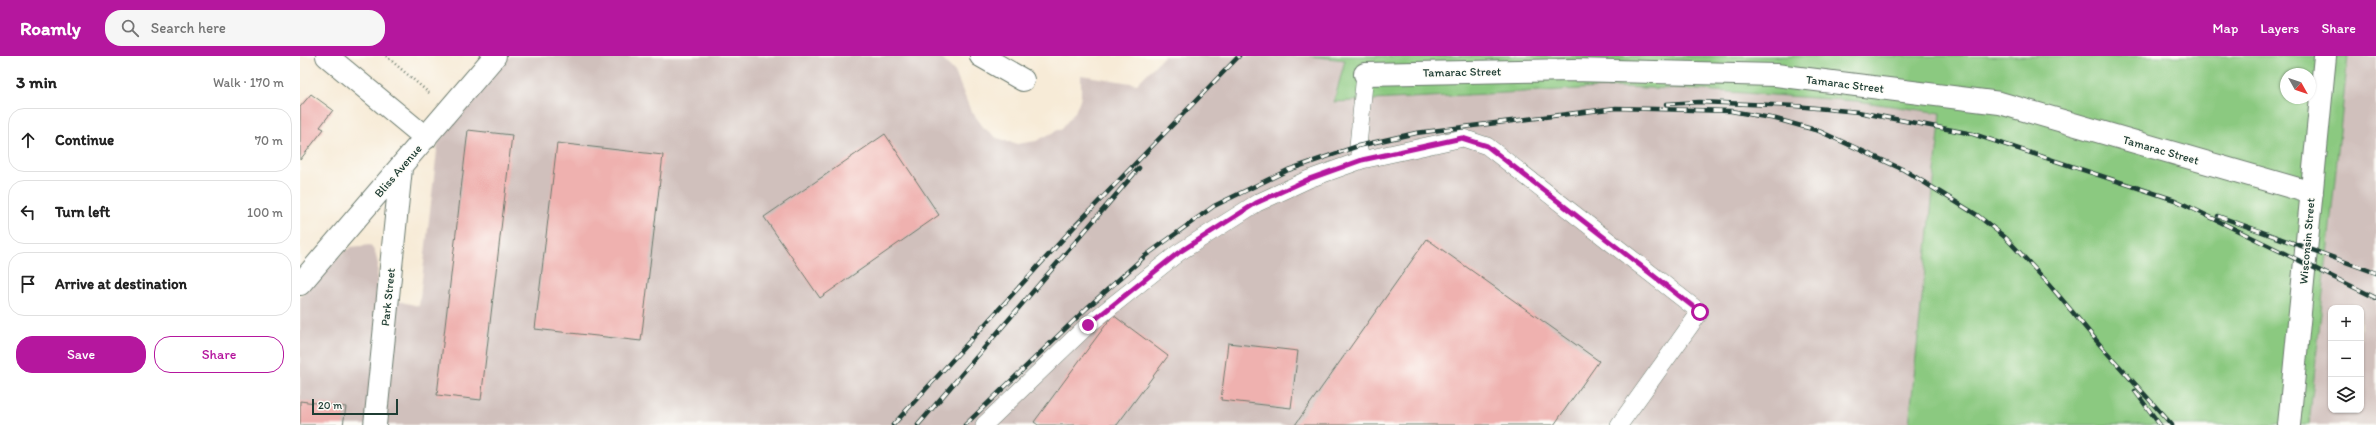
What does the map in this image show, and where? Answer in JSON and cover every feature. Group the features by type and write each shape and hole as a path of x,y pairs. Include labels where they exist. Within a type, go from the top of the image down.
{"street":[{"path":"327,56 426,138"},
{"name":"Bliss Avenue","path":"300,284 401,168 495,56"},
{"path":"981,56 1023,80"},
{"name":"Wisconsin Street","path":"2289,425 2325,56"},
{"name":"Tamarac Street","path":"1366,74 1573,70 1776,75 2000,103 2312,193"},
{"name":"Park Street","path":"375,425 401,168"}],"lane":[{"path":"1362,160 1358,146 1366,74"},
{"path":"984,425 1088,325 1178,253 1256,203 1309,179 1362,160 1462,138 1487,146 1700,312 1619,425"}],"path":[{"path":"386,56 449,111"}],"shaded area":[{"path":"510,56 939,56 955,72 970,109 984,128 997,138 1017,144 1036,141 1062,128 1075,112 1081,97 1081,75 1137,84 1164,56 1310,56 1345,60 1334,102 1618,87 1702,90 1857,101 1941,113 1909,425 300,425 300,297 326,266 351,247 370,245 375,252 378,264 376,296 419,306 438,142"},
{"path":"2347,56 2376,56 2376,425 2309,425"}],"green space":[{"path":"1310,56 2348,56 2309,425 1909,425 1941,113 1857,101 1702,90 1618,87 1334,102 1345,60"}],"building":[{"path":"311,94 333,110 320,127 324,129 300,160 300,107"},
{"path":"468,130 512,135 481,400 437,395"},
{"path":"885,134 939,215 820,298 764,217"},
{"path":"557,143 663,155 641,341 535,329"},
{"path":"1427,239 1599,361 1554,425 1295,425"},
{"path":"1113,315 1168,356 1117,425 1038,425 1034,422"},
{"path":"1228,343 1298,351 1291,408 1221,400"},
{"path":"300,401 346,407 343,425 300,425"}],"railway":[{"path":"893,425 1074,227 1239,56"},
{"path":"1666,104 1699,102 1795,106 1858,112 1973,134 2175,200 2376,298"},
{"path":"965,425 1087,308 1145,256 1214,206 1288,170 1358,146 1416,133 1616,108 1731,111 1776,119 1819,131 1904,170 1977,215 2006,238 2048,283 2101,346 2172,425"},
{"path":"918,425 1139,168"},
{"path":"2218,216 2376,273"},
{"path":"2135,391 2160,425"}],"route":[{"path":"1088,325 1178,253 1256,203 1309,179 1362,160 1462,138 1487,146 1700,312"}]}
